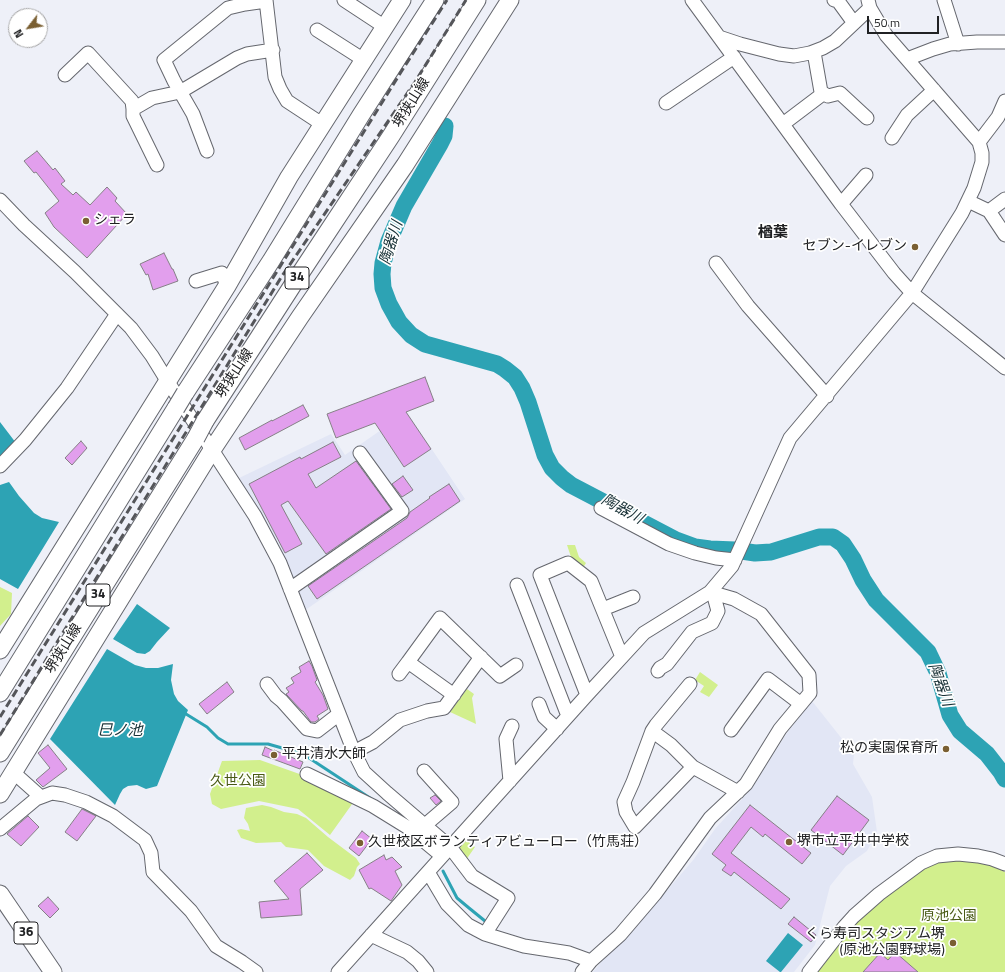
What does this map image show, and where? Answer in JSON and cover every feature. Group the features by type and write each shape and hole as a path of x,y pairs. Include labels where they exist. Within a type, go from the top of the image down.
{"main road":[{"path":"0,650 227,286 289,177 402,0"},
{"name":"34","path":"0,692 185,392 271,261 360,115 435,0"},
{"name":"堺狭山線","path":"0,753 205,422 478,0"},
{"path":"0,794 212,450 300,317 405,165 510,0"},
{"path":"0,758 17,726"},
{"name":"36","path":"0,894 53,972"}],"street":[{"path":"207,151 193,114 164,60 228,8 245,4 266,0 275,77 280,89 288,101 322,124"},
{"path":"344,0 385,26"},
{"path":"692,0 894,273 912,293 1005,368"},
{"path":"834,0 838,1 854,23"},
{"path":"944,1 958,44"},
{"path":"338,972 644,633 714,593 736,558 790,438 912,293 962,213 974,188 982,162 982,153 979,142 886,35 869,4 854,23 835,41 814,52 794,56 779,54 719,37"},
{"path":"317,30 364,60"},
{"path":"907,59 932,48 950,44 1005,42"},
{"path":"133,109 152,98 180,92 237,58 247,54 273,50"},
{"path":"783,124 820,96 821,92 814,52"},
{"path":"65,75 88,53 132,101 133,116 157,165"},
{"path":"666,103 734,57"},
{"path":"892,138 908,115 934,90"},
{"path":"821,92 828,96 840,93 867,118"},
{"path":"979,142 998,117 1005,101"},
{"path":"842,204 866,176"},
{"path":"989,211 1005,199"},
{"path":"0,200 131,328 152,356 255,516 280,563 354,752 364,772 424,826 446,852 472,876 508,898 485,934"},
{"path":"968,201 989,211 1005,235"},
{"path":"716,263 748,306 826,396"},
{"path":"196,281 222,273 227,286"},
{"path":"0,466 25,440 67,388 117,314"},
{"path":"290,589 402,511 360,453"},
{"path":"602,508 669,544 716,558 736,558"},
{"path":"587,695 540,575 568,563 591,581 622,657"},
{"path":"517,585 568,716"},
{"path":"658,671 667,664 692,632 712,623 718,611 714,593"},
{"path":"582,972 591,961 620,935 655,894 710,818 746,784 780,729 810,693 809,675 761,614 734,599 714,593"},
{"path":"603,609 633,597"},
{"path":"399,674 440,618 500,676 516,665"},
{"path":"354,752 373,742 400,720 427,711 444,708 481,657"},
{"path":"408,662 454,696"},
{"path":"731,730 768,679 801,704"},
{"path":"267,684 276,696 307,729 317,731 339,714"},
{"path":"690,684 652,731 624,802 626,812 635,827 693,767"},
{"path":"540,704 544,717 557,729"},
{"path":"510,781 506,739 512,726"},
{"path":"652,731 670,745 693,767 738,792"},
{"path":"424,771 452,802 424,826"},
{"path":"13,772 41,797"},
{"path":"307,774 373,806 446,852"},
{"path":"0,829 36,799 52,793 65,795 86,802 113,816 145,840 151,853 154,872 191,911 216,946 256,972"},
{"path":"809,972 854,916 879,894 921,863 937,856 958,854 978,856 1005,864"},
{"path":"428,872 447,904 468,925 485,934 524,946 569,954 591,961"},
{"path":"371,935 408,952 427,972"}],"shaded area":[{"path":"407,412 465,499 304,611 237,479 331,434 345,455"},
{"name":"堺市立平井中学校","path":"812,701 854,754 853,764 872,797 877,832 867,851 846,866 830,886 815,945 794,972 593,972 628,936 694,859 715,829 752,788 787,733"}],"green space":[{"path":"567,545 575,545 579,557 586,563 583,568 572,560"},
{"path":"0,587 12,593 11,614 0,626"},
{"path":"700,672 718,685 709,697 700,692 704,686 695,680"},
{"path":"467,689 474,694 472,698 476,724 450,712"},
{"name":"久世公園","path":"260,760 308,777 355,800 330,835 298,809 259,801 221,809 212,804 210,794 222,761"},
{"path":"262,805 284,812 297,814 306,818 356,858 360,864 357,867 354,876 350,880 324,866 308,850 286,847 281,842 256,843 241,838 237,830 241,829 250,831 244,818 246,808"},
{"path":"463,840 466,840 475,847 466,860 460,851 460,845"},
{"name":"原池公園","path":"960,860 989,864 1005,872 1005,972 815,972 868,909 931,863"}],"water":[{"path":"0,422 16,443 0,459"},
{"path":"9,482 34,513 42,518 59,522 18,589 0,579 0,485"},
{"path":"137,604 170,628 150,651 145,654 137,653 113,639"},
{"name":"巳ノ池","path":"107,649 135,665 146,668 158,668 173,664 171,680 174,694 178,701 188,710 157,786 146,789 137,785 128,786 123,789 115,805 50,739"},
{"path":"788,933 803,945 780,972 766,961"}],"building":[{"name":"シェラ","path":"37,151 53,170 55,168 65,181 61,184 73,195 76,192 90,205 107,187 117,198 115,201 127,214 87,258 54,227 45,213 59,201 36,172 34,173 24,161"},
{"path":"164,253 178,281 153,290 148,274 146,275 140,264"},
{"path":"425,377 434,401 406,412 431,449 404,467 375,423 336,438 327,414"},
{"path":"303,405 309,416 245,450 239,438"},
{"path":"81,441 87,448 72,465 65,458"},
{"path":"333,442 341,457 308,474 316,488 356,461 391,509 326,554 288,501 281,505 302,544 285,553 249,484 300,457 301,459"},
{"path":"403,476 413,490 402,497 392,484"},
{"path":"449,484 460,501 317,599 308,586 407,518 410,512"},
{"path":"309,661 317,680 315,682 323,695 328,709 317,716 319,719 315,722 311,722 303,711 286,694 289,692 286,688 294,683 291,678 301,672 299,667"},
{"path":"227,682 234,692 207,714 199,704"},
{"path":"48,745 67,769 43,787 36,780 50,768 38,753"},
{"path":"265,747 303,762 300,769 262,755"},
{"path":"435,795 441,801 436,805 430,798"},
{"path":"837,796 869,820 843,855 811,830"},
{"path":"750,805 811,853 802,864 765,834 763,837 751,827 731,853 790,899 781,909 734,872 731,876 722,870 726,865 712,854"},
{"path":"82,809 96,816 77,841 65,832"},
{"path":"28,816 39,827 21,846 7,834"},
{"name":"久世校区ボランティアビューロー（竹馬荘）","path":"362,831 372,839 359,856 349,848"},
{"path":"307,853 323,870 300,889 302,915 261,918 259,902 289,899 274,881"},
{"path":"384,855 386,860 392,857 402,867 395,871 402,885 391,901 371,888 369,889 359,870"},
{"path":"48,897 59,909 50,918 38,906"},
{"path":"794,917 816,935 811,942 788,924"},
{"path":"895,952 918,972 863,972 880,953 888,960"}],"waterway":[{"name":"陶器川","path":"445,126 444,136 440,144 404,206 389,241 383,263 383,288 389,304 399,322 411,335 425,344 497,364 505,369 515,377 522,388 545,455 552,468 571,485 676,540 695,547 755,553 771,552 819,537 833,537 843,544 876,600 928,652 938,673 950,715 960,731 987,754 1005,779"},
{"path":"186,714 207,727 218,738 228,744 268,744 303,754 373,800"},
{"path":"443,871 457,898 485,921"}],"railway":[{"path":"0,717 447,0"},
{"path":"0,735 282,276 415,82 466,0"}],"place":[{"name":"シェラ","path":"86,221"},
{"name":"セブン-イレブン","path":"915,247"},
{"name":"松の実園保育所","path":"946,749"},
{"name":"平井清水大師","path":"274,755"},
{"name":"堺市立平井中学校","path":"789,842"},
{"name":"久世校区ボランティアビューロー（竹馬荘）","path":"360,843"},
{"name":"くら寿司スタジアム堺 (原池公園野球場)","path":"953,943"}],"district":[{"name":"楢葉","path":"773,233"}]}
